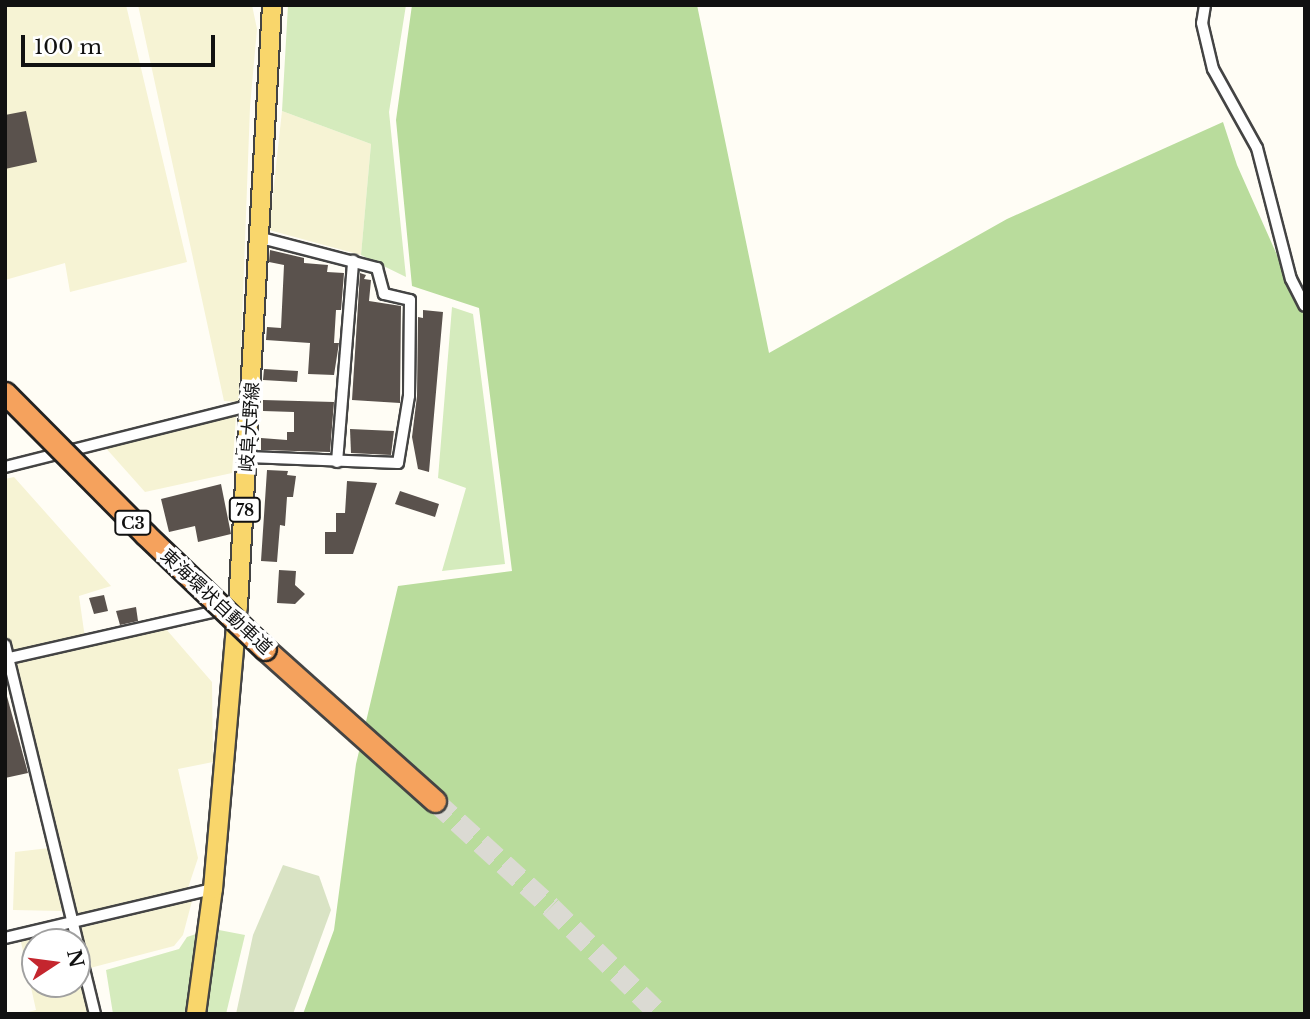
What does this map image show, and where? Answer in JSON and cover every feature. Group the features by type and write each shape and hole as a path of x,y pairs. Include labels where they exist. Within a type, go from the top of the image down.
{"highway":[{"name":"東海環状自動車道","path":"5,393 136,525 265,649 435,802"}],"main road":[{"name":"岐阜大野線","path":"196,1014 213,890 238,606 252,405 272,5"}],"street":[{"path":"1205,5 1202,23 1213,69 1257,148 1291,279 1305,306"},
{"path":"248,457 398,463 409,396 410,300 384,294 377,268 261,239"},
{"path":"337,462 352,261"},
{"path":"5,467 252,405"},
{"path":"7,659 238,606"},
{"path":"5,645 95,1014"},
{"path":"5,938 213,890"}],"shaded area":[{"path":"5,5 126,5 187,262 70,292 65,263 5,280"},
{"path":"138,5 252,5 257,29 250,107 239,402 224,401"},
{"path":"282,111 371,144 361,255 269,230"},
{"path":"236,415 232,473 145,492 104,446"},
{"path":"14,477 111,586 79,596 85,638 11,656 5,627 5,479"},
{"path":"166,629 212,682 213,762 178,769 198,858 186,894 77,917 14,661"},
{"path":"49,848 62,911 13,910 15,852"},
{"path":"192,901 183,935 174,946 91,968 91,928 80,928"},
{"path":"33,998 89,998 93,1014 20,1014 36,1010"}],"green space":[{"path":"288,5 406,5 389,112 406,277 361,255 371,144 282,111"},
{"path":"412,5 697,5 769,353 1007,219 1223,122 1237,165 1305,318 1305,1014 303,1014 334,930 356,764 398,586 512,571 479,308 412,286 396,120"},
{"path":"452,307 473,314 505,564 442,571 466,488 438,478"},
{"path":"283,865 319,876 331,910 293,1014 236,1014 253,935"},
{"path":"219,930 245,935 226,1014 206,1014"},
{"path":"199,933 188,1014 113,1014 106,970 179,949 187,937"}],"building":[{"path":"26,111 37,162 5,169 5,115"},
{"path":"270,250 304,258 304,263 328,265 327,272 344,273 341,310 336,310 334,343 339,343 334,375 308,374 310,343 266,340 267,327 281,328 284,265 269,262"},
{"path":"360,273 366,275 364,279 371,280 369,301 401,306 400,403 352,400"},
{"path":"423,310 443,312 429,472 418,469 412,437 417,396 418,317 423,318"},
{"path":"264,369 298,371 297,382 263,380"},
{"path":"263,400 334,402 330,452 261,450 261,438 287,440 287,432 294,432 294,412 263,411"},
{"path":"350,429 394,431 391,455 351,453"},
{"path":"267,470 288,471 287,475 296,476 293,497 287,497 285,526 280,525 277,562 261,561"},
{"path":"347,481 377,483 353,554 325,554 325,532 336,532 336,513 345,513"},
{"path":"221,484 231,534 198,542 195,526 169,532 161,499"},
{"path":"400,491 439,504 435,517 395,504"},
{"path":"279,570 296,571 295,585 305,594 295,604 277,603"},
{"path":"104,595 108,611 94,614 89,598"},
{"path":"136,607 138,621 120,625 116,611"},
{"path":"5,689 28,773 5,778"}],"tunnel":[{"path":"435,801 551,907 660,1014"}]}
